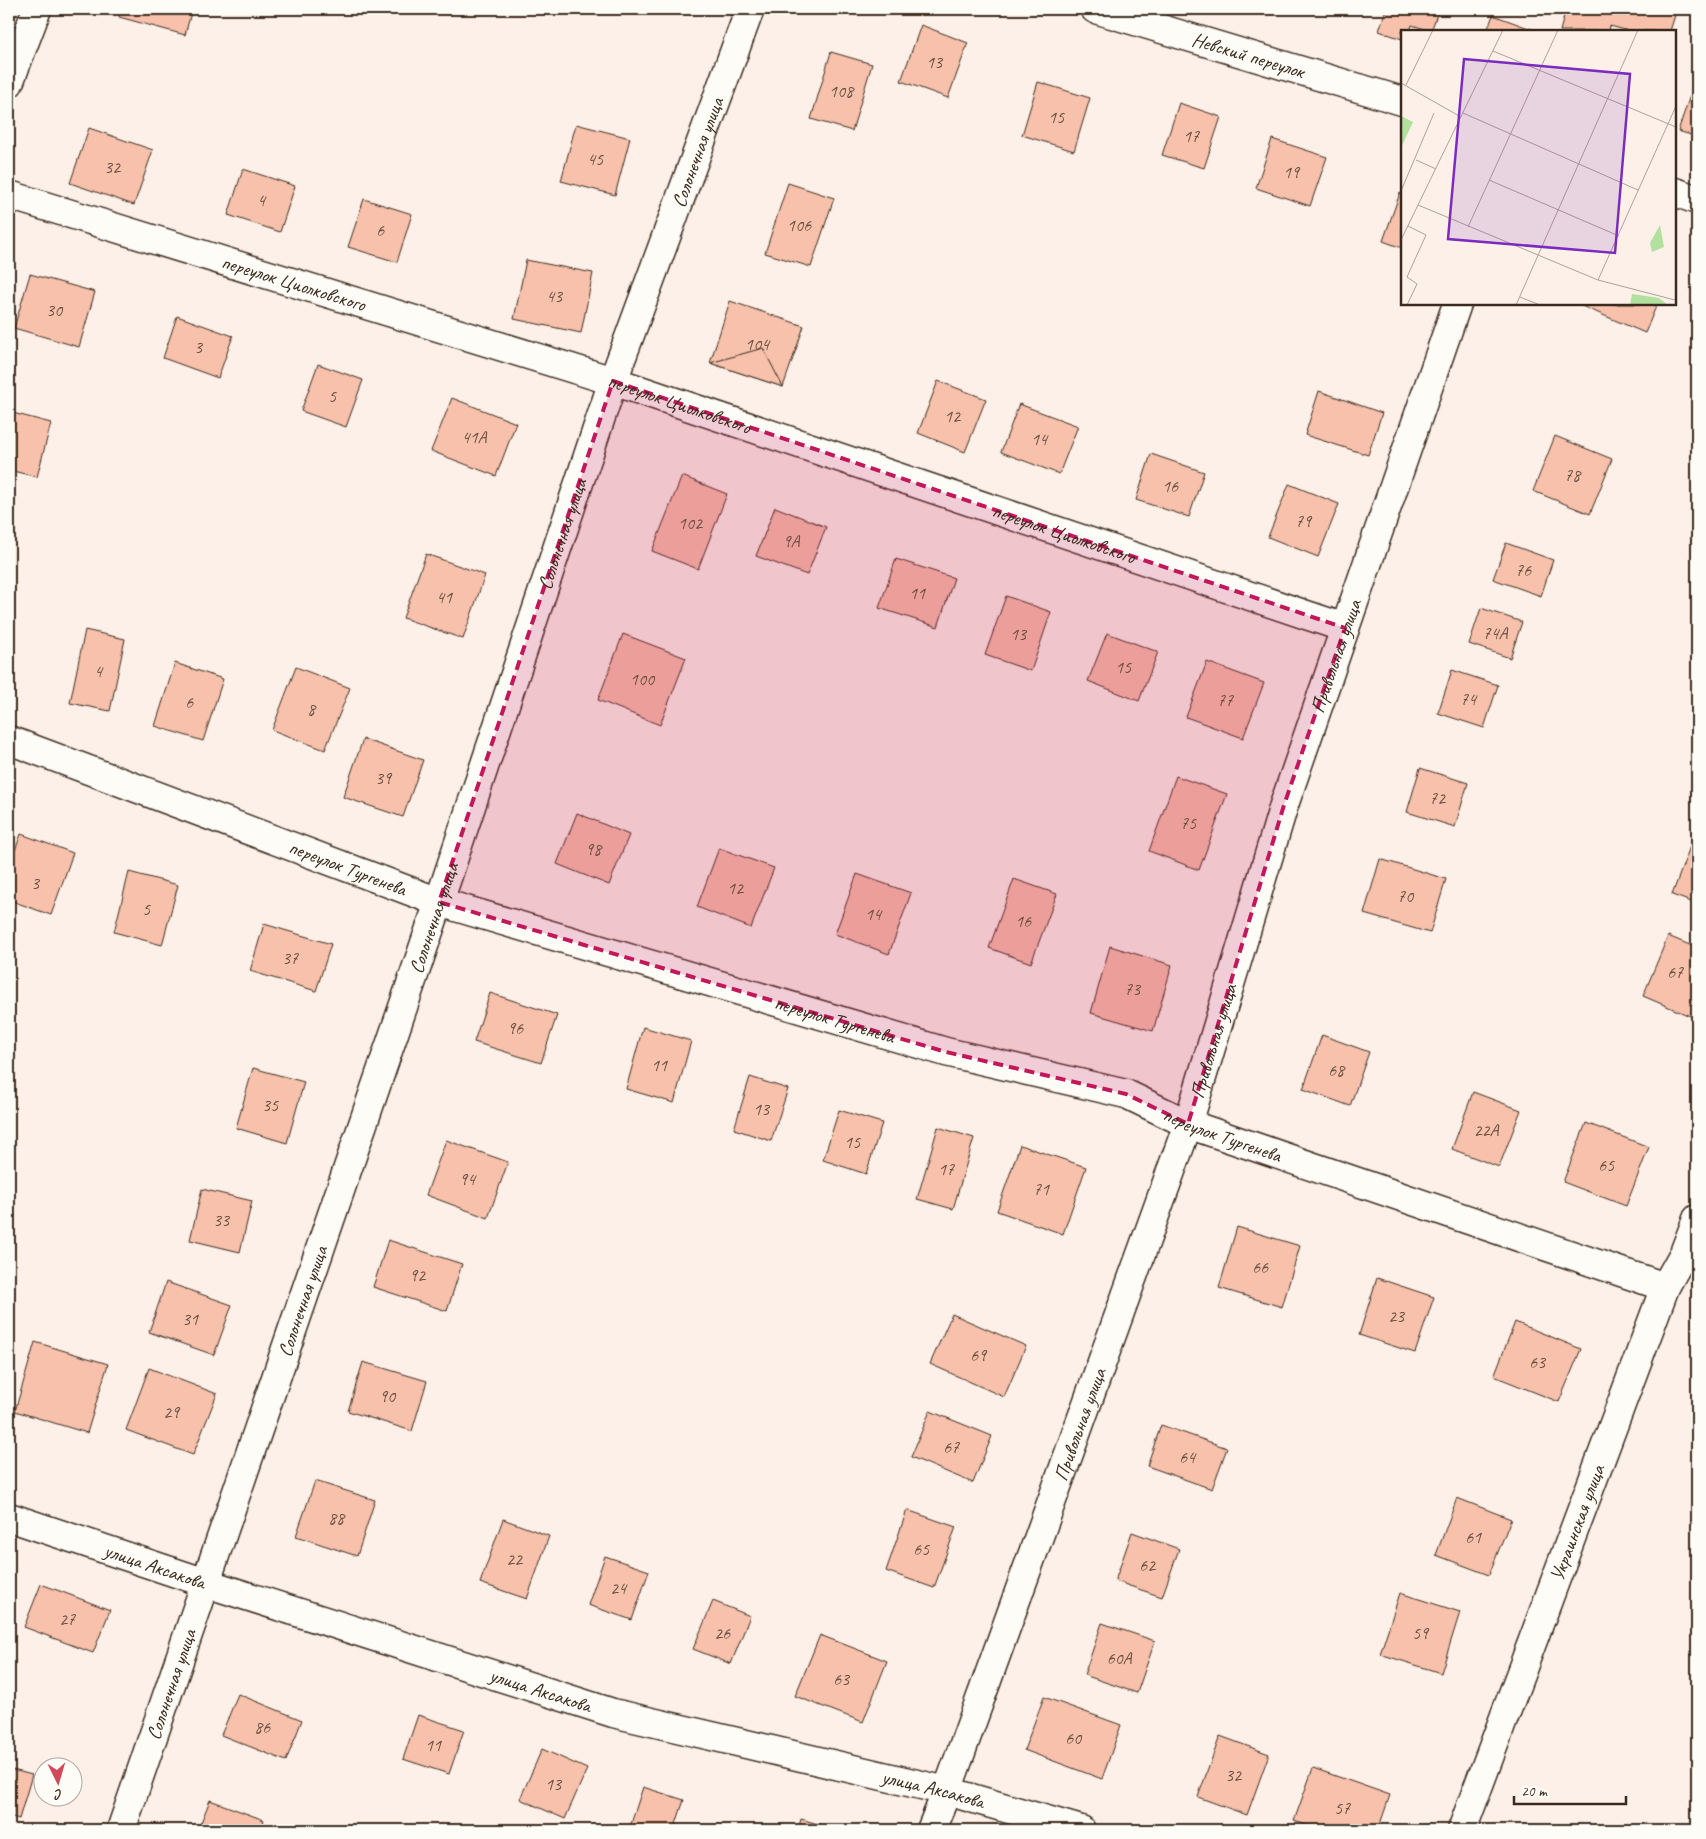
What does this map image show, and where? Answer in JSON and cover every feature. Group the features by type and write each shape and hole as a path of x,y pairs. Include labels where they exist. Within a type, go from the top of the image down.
{"street":[{"path":"9,83 37,9"},
{"name":"Солонечная улица","path":"121,1830 439,902 613,381 750,9"},
{"name":"Невский переулок","path":"1095,9 1401,101"},
{"path":"1676,192 1697,200"},
{"name":"переулок Циолковского","path":"9,195 613,381 1345,628"},
{"name":"Привольная улица","path":"931,1830 947,1791 1188,1124 1284,805 1457,305"},
{"name":"переулок Тургенева","path":"9,740 439,902 946,1052 1126,1094 1188,1124 1665,1287"},
{"name":"Украинская улица","path":"1462,1830 1665,1287 1691,1256 1697,1219"},
{"name":"улица Аксакова","path":"9,1517 206,1583 613,1713 947,1791 1081,1830"}],"highlighted area":[{"path":"613,381 1345,628 1284,805 1188,1124 1126,1094 946,1052 439,902"}],"building":[{"path":"122,9 192,9 185,35 119,17"},
{"path":"1386,9 1439,9 1431,30 1412,25 1410,30 1401,30 1401,39 1379,31"},
{"path":"1566,9 1677,9 1670,30 1625,30 1610,26 1609,30 1560,30"},
{"path":"1493,15 1534,30 1487,30"},
{"path":"921,25 968,43 948,98 901,81"},
{"path":"831,52 872,64 852,131 811,119"},
{"path":"1697,75 1697,137 1678,131"},
{"path":"1038,82 1090,98 1074,151 1022,135"},
{"path":"1179,103 1221,117 1204,168 1162,155"},
{"path":"576,124 630,138 615,195 561,181"},
{"path":"89,128 153,150 134,205 70,183"},
{"path":"1272,139 1327,157 1310,206 1256,188"},
{"path":"243,169 295,186 280,232 228,215"},
{"path":"788,183 834,198 811,267 765,253"},
{"path":"1400,193 1401,248 1383,241"},
{"path":"364,199 412,214 397,262 348,247"},
{"path":"526,260 593,273 581,333 514,319"},
{"path":"30,274 95,292 79,347 14,328"},
{"path":"730,301 804,326 783,387 710,363"},
{"path":"1579,305 1657,305 1645,333"},
{"path":"177,316 233,336 218,378 163,358"},
{"path":"763,348 783,387 710,363"},
{"path":"318,364 363,380 346,427 301,411"},
{"path":"938,381 986,399 965,452 918,433"},
{"path":"1319,391 1382,413 1368,455 1305,435"},
{"path":"452,398 516,423 496,476 431,451"},
{"path":"1019,404 1078,426 1059,474 1001,452"},
{"path":"9,412 51,423 37,477 9,470"},
{"path":"1555,436 1612,459 1590,514 1533,491"},
{"path":"1151,454 1204,472 1189,517 1136,500"},
{"path":"682,476 727,494 698,569 652,551"},
{"path":"1289,484 1339,504 1318,557 1268,537"},
{"path":"775,507 826,527 807,575 756,556"},
{"path":"1506,543 1553,560 1541,596 1493,579"},
{"path":"426,554 485,575 463,639 403,618"},
{"path":"896,559 954,578 938,627 879,608"},
{"path":"1006,596 1051,612 1031,671 985,655"},
{"path":"1481,608 1522,622 1510,658 1469,644"},
{"path":"85,630 125,639 110,711 70,703"},
{"path":"1107,633 1158,652 1139,701 1088,681"},
{"path":"623,634 686,658 660,725 598,700"},
{"path":"1207,662 1264,683 1243,738 1186,717"},
{"path":"175,663 223,679 203,741 155,726"},
{"path":"296,667 350,688 325,750 272,730"},
{"path":"1452,670 1498,685 1484,728 1438,713"},
{"path":"363,739 423,760 403,817 343,797"},
{"path":"1420,768 1468,783 1455,827 1407,812"},
{"path":"1176,776 1227,794 1199,870 1149,851"},
{"path":"577,813 629,835 609,885 557,864"},
{"path":"1695,833 1697,834 1697,904 1672,895"},
{"path":"21,834 73,853 51,915 9,900 9,867"},
{"path":"719,848 774,868 751,928 697,907"},
{"path":"1380,859 1446,879 1430,933 1364,914"},
{"path":"129,872 178,885 162,945 114,932"},
{"path":"857,874 911,893 889,954 835,934"},
{"path":"1014,879 1057,894 1031,963 989,948"},
{"path":"264,924 331,944 316,991 250,971"},
{"path":"1668,936 1697,948 1697,997 1690,1016 1643,996"},
{"path":"1110,946 1172,965 1153,1031 1091,1013"},
{"path":"490,993 557,1015 541,1063 474,1042"},
{"path":"643,1027 691,1041 674,1103 626,1089"},
{"path":"1322,1035 1369,1052 1350,1106 1303,1089"},
{"path":"253,1068 304,1082 287,1143 236,1128"},
{"path":"750,1077 788,1089 771,1141 734,1129"},
{"path":"1473,1092 1521,1110 1499,1167 1452,1149"},
{"path":"839,1110 882,1123 866,1174 823,1160"},
{"path":"1586,1123 1649,1147 1626,1206 1563,1182"},
{"path":"938,1127 974,1138 953,1209 917,1199"},
{"path":"446,1140 508,1162 488,1218 426,1195"},
{"path":"1020,1145 1086,1167 1063,1234 997,1211"},
{"path":"202,1189 252,1201 240,1252 190,1240"},
{"path":"1237,1227 1300,1246 1282,1307 1219,1288"},
{"path":"388,1240 462,1264 447,1311 373,1287"},
{"path":"1377,1278 1434,1297 1415,1353 1359,1335"},
{"path":"166,1282 232,1305 214,1355 149,1332"},
{"path":"952,1314 1026,1346 1004,1397 930,1364"},
{"path":"1515,1322 1581,1349 1559,1402 1494,1376"},
{"path":"35,1342 108,1364 87,1433 15,1411"},
{"path":"363,1362 427,1381 412,1431 348,1411"},
{"path":"149,1368 217,1394 193,1455 126,1430"},
{"path":"930,1411 992,1436 973,1483 911,1457"},
{"path":"1161,1425 1227,1448 1212,1489 1147,1466"},
{"path":"315,1481 375,1500 357,1556 296,1536"},
{"path":"1457,1498 1511,1519 1489,1575 1436,1555"},
{"path":"907,1510 956,1527 934,1588 886,1571"},
{"path":"503,1519 549,1536 527,1599 480,1583"},
{"path":"1132,1532 1179,1549 1162,1597 1115,1581"},
{"path":"605,1556 649,1571 632,1620 588,1605"},
{"path":"41,1584 110,1610 93,1653 24,1627"},
{"path":"1400,1593 1460,1612 1441,1673 1380,1654"},
{"path":"713,1601 750,1616 731,1664 693,1649"},
{"path":"1102,1623 1155,1641 1137,1693 1084,1675"},
{"path":"820,1635 887,1661 863,1722 795,1696"},
{"path":"238,1694 302,1720 286,1761 221,1735"},
{"path":"1044,1697 1121,1725 1102,1779 1024,1750"},
{"path":"418,1715 464,1730 449,1774 403,1759"},
{"path":"1220,1736 1269,1754 1247,1815 1198,1797"},
{"path":"542,1749 587,1769 565,1819 520,1799"},
{"path":"1313,1768 1390,1795 1378,1830 1322,1830 1294,1821"},
{"path":"9,1769 32,1775 19,1819 9,1816"},
{"path":"643,1787 684,1800 674,1830 629,1830"},
{"path":"210,1800 264,1820 261,1830 198,1830"},
{"path":"801,1819 838,1830 798,1830"}]}
